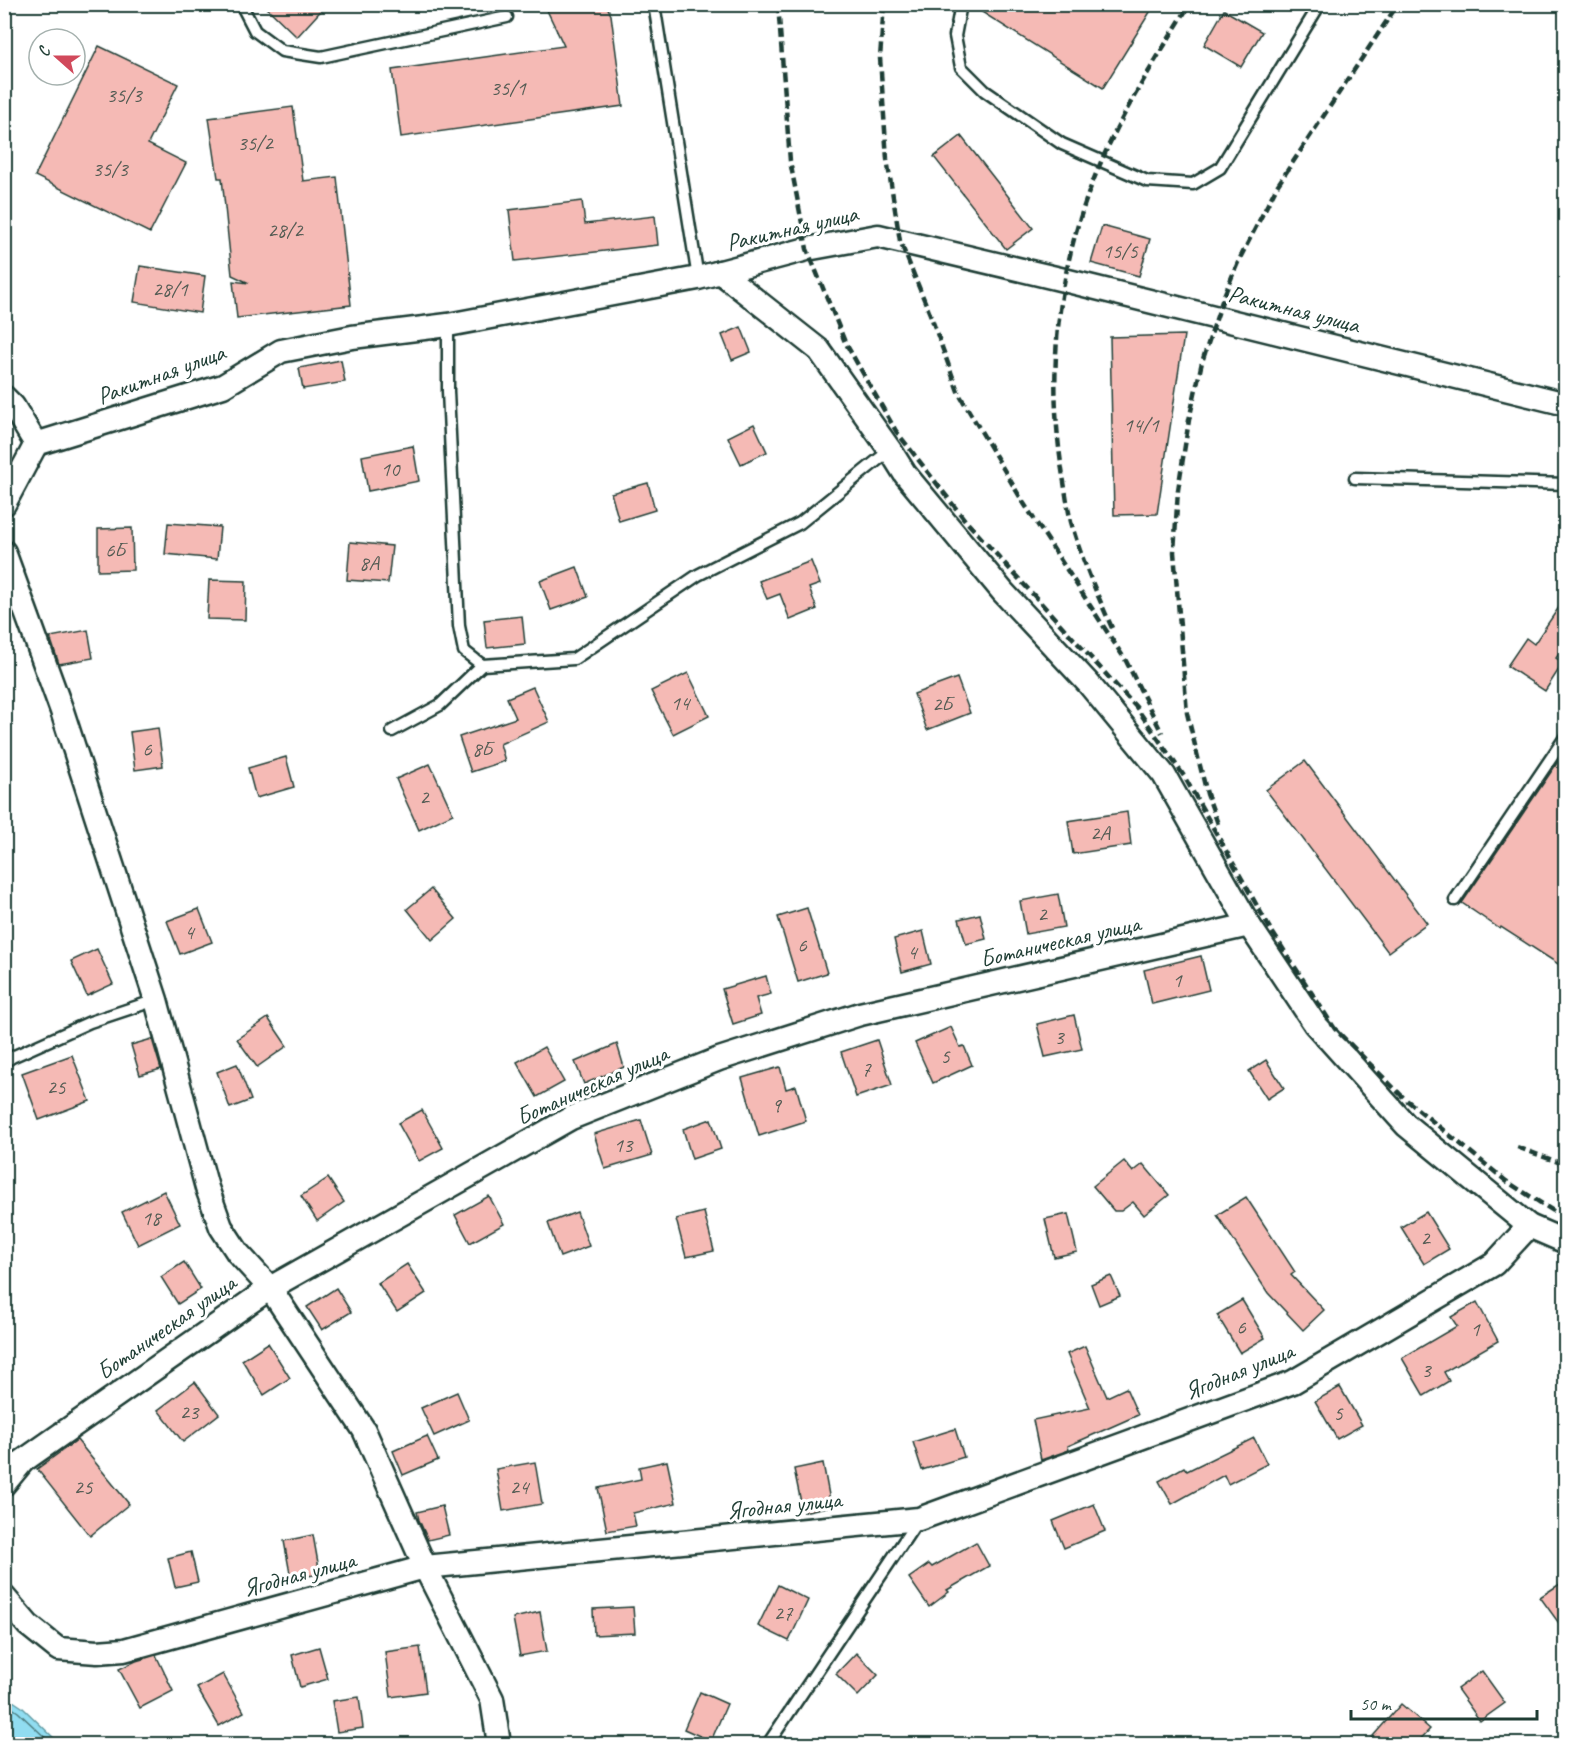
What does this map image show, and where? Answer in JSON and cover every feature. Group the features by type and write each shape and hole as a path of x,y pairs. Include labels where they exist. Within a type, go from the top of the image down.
{"street":[{"name":"Ракитная улица","path":"36,444 223,386 281,351 352,337 447,325 698,279 807,249 878,236 1566,404"},
{"path":"720,272 819,350 905,474 996,583 1088,683 1164,775 1249,925 1315,1024 1406,1125 1529,1226 1566,1242"},
{"path":"4,397 13,406 36,444 4,504"},
{"path":"4,552 62,711 156,1000 207,1188 221,1227 238,1253 270,1288 364,1430 425,1567 492,1699 499,1744"},
{"name":"Ботаническая улица","path":"4,1484 23,1461 270,1288 571,1119 719,1059 860,1014 1249,925"},
{"name":"Ягодная улица","path":"4,1597 28,1625 58,1649 97,1652 124,1650 425,1567 919,1519 1293,1382 1494,1264 1529,1226"}],"lane":[{"path":"241,4 255,31 282,51 321,57 507,17"},
{"path":"654,4 698,279"},
{"path":"962,4 955,36 961,67 985,92 1062,144 1101,162 1147,181 1193,184 1220,168 1320,4"},
{"path":"447,325 459,626 464,651 482,665"},
{"path":"392,731 440,705 482,665 573,659 698,575 800,523 890,450"},
{"path":"1355,478 1566,484"},
{"path":"1455,900 1566,736"},
{"path":"4,1062 90,1022 156,1000"},
{"path":"768,1744 919,1519"}],"water":[{"path":"4,1695 22,1707 60,1744 5,1744"}],"building":[{"path":"263,4 327,4 297,37"},
{"path":"544,4 606,4 611,15 623,106 401,137 392,70 564,46"},
{"path":"969,4 1155,4 1103,88"},
{"path":"1224,10 1262,32 1241,67 1204,45"},
{"path":"99,46 178,84 148,144 186,163 150,233 35,176 79,87 87,87 87,70"},
{"path":"293,107 303,181 337,177 351,305 237,318 233,281 249,283 232,275 222,178 218,178 209,118"},
{"path":"961,136 1033,228 1006,249 934,157"},
{"path":"582,201 585,224 655,216 658,245 515,261 509,210"},
{"path":"1102,226 1150,239 1139,276 1091,263"},
{"path":"140,266 205,276 200,313 134,302"},
{"path":"741,327 751,352 732,360 722,335"},
{"path":"1184,335 1157,514 1114,515 1110,337"},
{"path":"341,360 345,382 303,389 299,368"},
{"path":"754,424 767,452 741,464 728,437"},
{"path":"413,446 419,481 368,491 362,456"},
{"path":"648,483 655,510 619,521 611,493"},
{"path":"168,523 220,527 217,559 165,554"},
{"path":"132,528 133,570 98,571 98,529"},
{"path":"350,542 392,546 388,583 347,580"},
{"path":"811,561 820,584 809,588 817,609 790,620 780,594 767,599 759,581"},
{"path":"577,567 588,597 551,610 540,581"},
{"path":"209,580 246,581 245,620 207,619"},
{"path":"1566,597 1566,644 1556,658 1563,663 1545,691 1507,666 1526,638 1534,644"},
{"path":"522,616 525,644 487,648 484,620"},
{"path":"88,630 93,658 59,664 50,637"},
{"path":"688,673 709,716 673,734 651,691"},
{"path":"957,678 970,713 927,730 914,694"},
{"path":"533,687 549,722 500,744 505,761 471,772 459,737 516,718 507,698"},
{"path":"158,728 163,766 135,770 130,732"},
{"path":"1566,750 1566,969 1462,903"},
{"path":"286,757 294,787 256,798 248,768"},
{"path":"1305,761 1427,923 1388,952 1266,790"},
{"path":"430,764 453,814 419,830 396,779"},
{"path":"1127,812 1131,845 1073,854 1068,821"},
{"path":"431,889 456,919 432,940 407,909"},
{"path":"1058,894 1064,927 1026,934 1020,901"},
{"path":"807,908 827,973 798,982 778,917"},
{"path":"199,909 212,942 180,954 167,921"},
{"path":"980,914 986,939 966,944 959,919"},
{"path":"923,931 931,964 902,972 894,939"},
{"path":"97,949 113,984 87,996 71,961"},
{"path":"1201,956 1209,990 1152,1004 1144,970"},
{"path":"766,976 771,994 756,998 761,1015 733,1024 722,989"},
{"path":"1074,1015 1082,1049 1045,1057 1037,1024"},
{"path":"268,1018 287,1046 257,1067 237,1039"},
{"path":"951,1027 960,1047 964,1046 972,1065 933,1083 915,1043"},
{"path":"152,1039 161,1069 140,1075 131,1045"},
{"path":"877,1040 892,1085 856,1097 841,1052"},
{"path":"617,1044 624,1067 584,1084 575,1062"},
{"path":"544,1047 564,1082 537,1097 517,1062"},
{"path":"72,1055 90,1101 39,1120 22,1073"},
{"path":"1266,1060 1284,1088 1267,1099 1249,1071"},
{"path":"237,1064 251,1100 230,1108 217,1072"},
{"path":"780,1067 786,1089 796,1086 806,1121 759,1136 742,1078"},
{"path":"422,1110 443,1148 419,1161 398,1123"},
{"path":"711,1119 721,1149 692,1159 683,1129"},
{"path":"641,1120 652,1155 605,1169 594,1134"},
{"path":"1124,1161 1133,1172 1143,1164 1169,1195 1144,1215 1133,1202 1121,1211 1114,1211 1093,1186"},
{"path":"328,1178 344,1202 317,1221 301,1196"},
{"path":"164,1191 180,1224 138,1245 122,1212"},
{"path":"489,1196 504,1224 470,1243 455,1215"},
{"path":"1246,1197 1295,1272 1291,1275 1324,1310 1303,1330 1268,1293 1217,1215"},
{"path":"577,1212 589,1246 560,1257 548,1223"},
{"path":"704,1212 714,1251 686,1257 676,1219"},
{"path":"1426,1212 1449,1249 1424,1264 1401,1227"},
{"path":"1068,1214 1077,1252 1054,1257 1045,1219"},
{"path":"184,1262 201,1289 178,1304 161,1277"},
{"path":"407,1264 426,1293 397,1312 378,1283"},
{"path":"1111,1276 1120,1296 1099,1305 1091,1284"},
{"path":"336,1288 351,1312 322,1330 307,1307"},
{"path":"1242,1300 1265,1338 1240,1353 1217,1315"},
{"path":"1477,1302 1498,1341 1444,1372 1449,1381 1424,1396 1402,1358 1457,1326 1451,1317"},
{"path":"268,1343 290,1378 264,1395 242,1360"},
{"path":"1085,1346 1107,1397 1126,1388 1138,1415 1068,1446 1069,1450 1041,1460 1033,1420 1090,1408 1067,1354"},
{"path":"195,1382 219,1414 183,1442 158,1410"},
{"path":"1340,1387 1362,1425 1337,1439 1315,1401"},
{"path":"457,1392 469,1420 434,1436 421,1408"},
{"path":"955,1429 964,1457 922,1470 913,1442"},
{"path":"427,1436 438,1460 403,1475 393,1451"},
{"path":"1254,1438 1267,1464 1228,1484 1224,1475 1172,1504 1159,1481 1184,1467 1187,1471"},
{"path":"77,1440 129,1504 90,1536 37,1469"},
{"path":"667,1461 676,1503 633,1513 636,1526 607,1531 598,1488 641,1479 639,1467"},
{"path":"535,1462 542,1504 503,1511 496,1469"},
{"path":"823,1463 831,1506 803,1512 794,1469"},
{"path":"1094,1504 1105,1531 1064,1548 1053,1521"},
{"path":"442,1506 449,1535 428,1540 417,1512"},
{"path":"313,1535 320,1574 291,1579 284,1541"},
{"path":"976,1542 989,1566 947,1590 949,1592 929,1607 909,1578 929,1564 932,1567"},
{"path":"191,1552 198,1582 175,1587 168,1558"},
{"path":"1566,1580 1566,1633 1540,1597"},
{"path":"778,1585 808,1600 789,1641 758,1626"},
{"path":"633,1607 635,1633 594,1635 593,1609"},
{"path":"540,1612 547,1651 520,1656 513,1618"},
{"path":"319,1647 328,1679 300,1687 292,1655"},
{"path":"420,1647 426,1692 391,1697 385,1652"},
{"path":"856,1653 878,1675 858,1696 836,1674"},
{"path":"156,1655 173,1691 140,1708 119,1669"},
{"path":"1482,1671 1505,1703 1480,1721 1457,1689"},
{"path":"223,1674 244,1712 219,1726 197,1688"},
{"path":"700,1692 727,1704 711,1741 684,1729"},
{"path":"359,1697 363,1728 337,1732 332,1701"},
{"path":"1401,1704 1430,1729 1416,1744 1366,1744"}],"railway":[{"path":"778,4 790,161 807,249 845,342 896,431 965,520 1136,707 1184,776 1269,927 1335,1029 1404,1098 1506,1181 1566,1219"},
{"path":"884,4 880,58 887,159 900,241 959,394 1023,502 1126,661 1162,733"},
{"path":"1112,628 1080,549 1068,507 1058,442 1056,401 1059,319 1074,239 1101,162 1131,102 1190,4"},
{"path":"1218,824 1207,794 1187,713 1174,552 1178,490 1189,420 1202,362 1223,298 1239,260 1277,186 1398,4"},
{"path":"1517,1147 1566,1165"}]}
